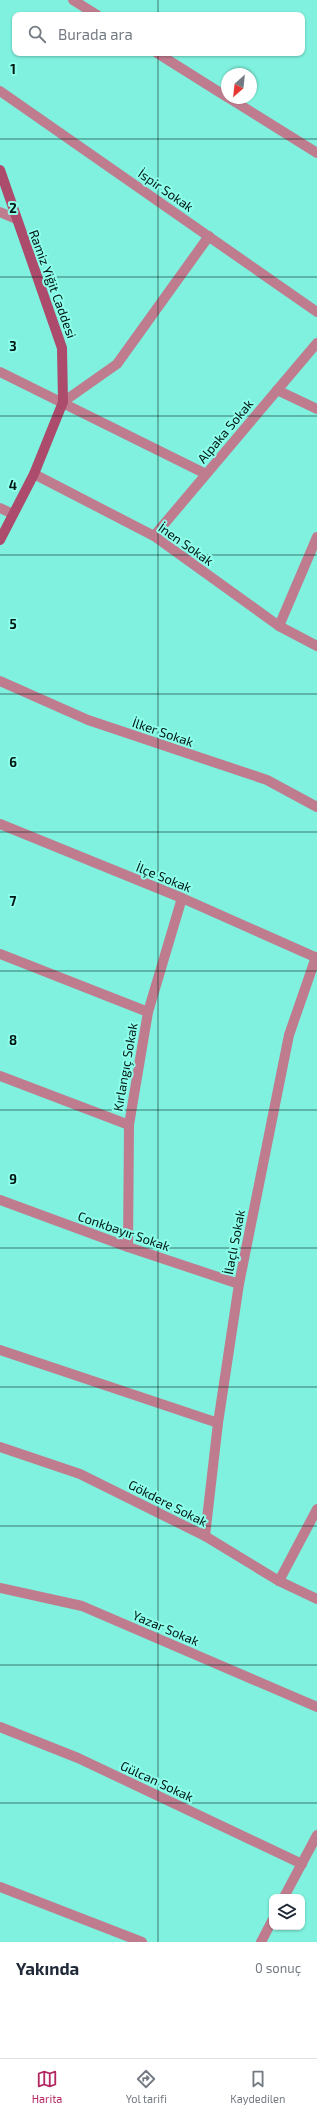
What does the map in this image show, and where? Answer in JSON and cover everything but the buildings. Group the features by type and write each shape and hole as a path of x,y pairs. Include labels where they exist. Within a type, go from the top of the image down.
{"main road":[{"name":"Ramiz Yiğit Caddesi","path":"0,170 62,348 63,402 34,474 0,540"}],"street":[{"path":"73,0 92,12"},
{"path":"162,56 221,93"},
{"name":"İspir Sokak","path":"0,91 317,312"},
{"path":"239,104 317,153"},
{"path":"0,212 16,219"},
{"path":"63,402 117,364 209,236"},
{"name":"Alpaka Sokak","path":"154,536 317,343"},
{"path":"0,372 206,474"},
{"path":"277,390 317,409"},
{"name":"İnen Sokak","path":"34,474 154,536 279,626 317,646"},
{"path":"0,508 13,514"},
{"path":"279,626 317,537"},
{"name":"İlker Sokak","path":"0,681 88,720 267,780 317,807"},
{"name":"İlçe Sokak","path":"0,824 182,898 316,958"},
{"name":"Kırlangıç Sokak","path":"128,1246 129,1125 148,1012 182,898"},
{"path":"0,954 148,1012"},
{"name":"İlaçlı Sokak","path":"205,1536 218,1423 239,1284 289,1035 316,958"},
{"path":"0,1076 129,1125"},
{"name":"Conkbayır Sokak","path":"0,1200 239,1284"},
{"path":"0,1350 218,1423"},
{"name":"Gökdere Sokak","path":"0,1448 80,1474 205,1536 279,1581 317,1599"},
{"path":"279,1581 317,1509"},
{"name":"Yazar Sokak","path":"0,1588 82,1606 317,1707"},
{"name":"Gülcan Sokak","path":"0,1727 78,1758 302,1864"},
{"path":"286,1894 317,1835"},
{"path":"0,1887 142,1942"},
{"path":"261,1942 269,1927"}]}
